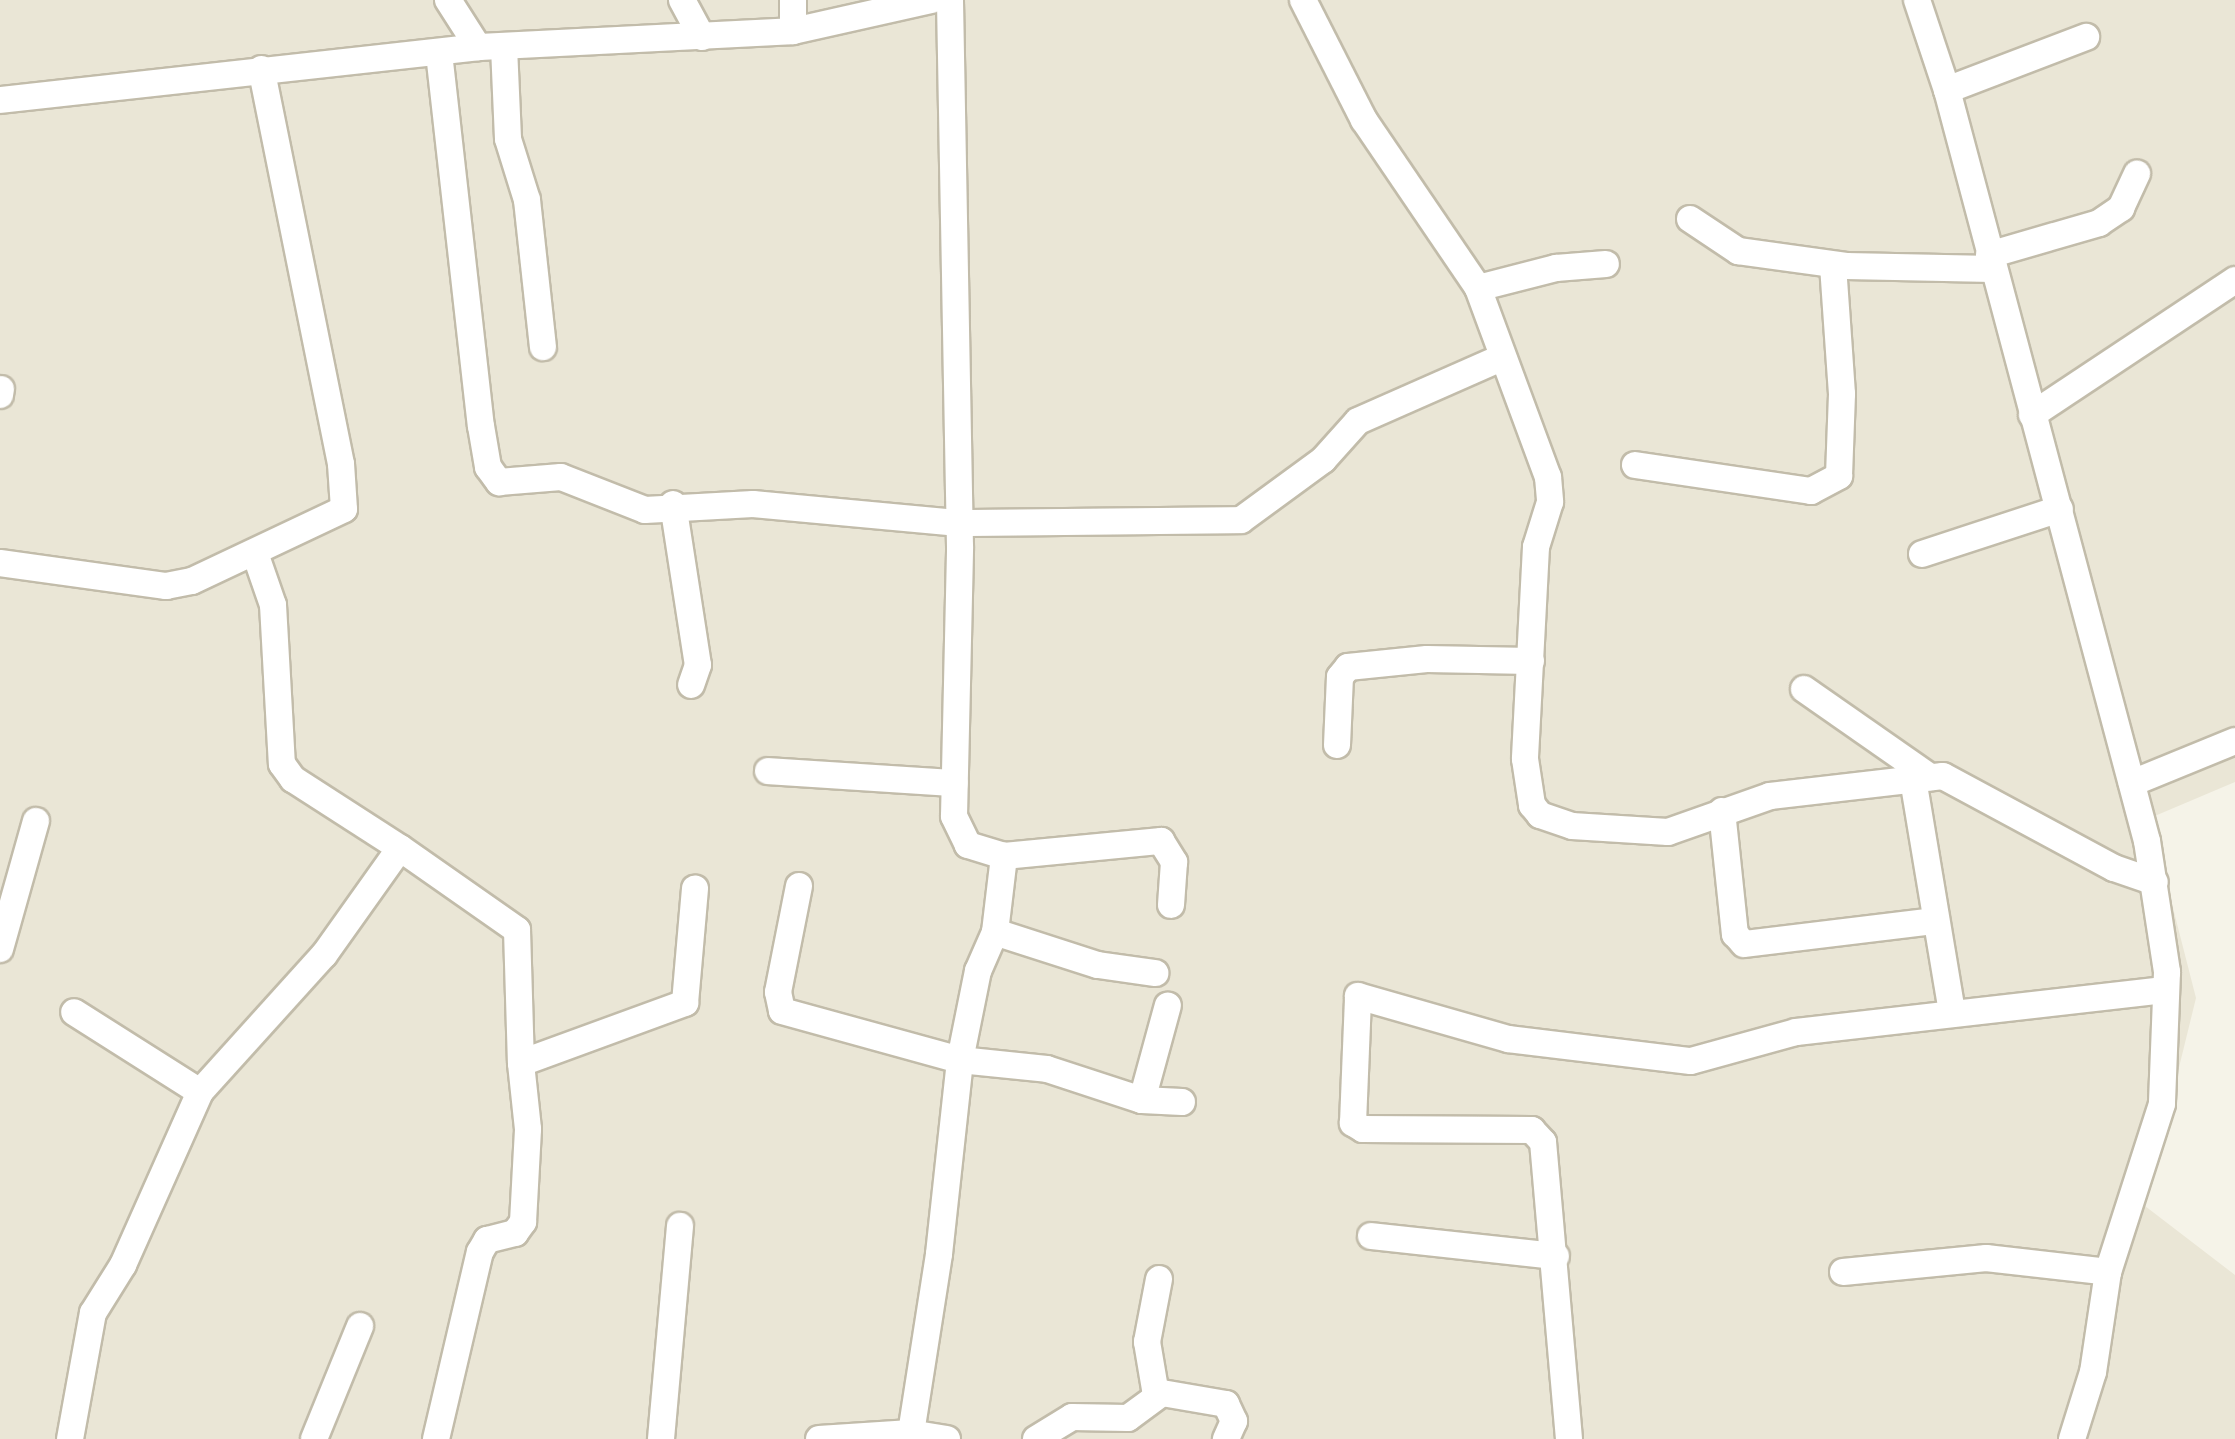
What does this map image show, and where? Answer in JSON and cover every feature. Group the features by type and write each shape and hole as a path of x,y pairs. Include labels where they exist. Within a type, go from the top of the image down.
{"street":[{"path":"448,0 491,47 508,139 527,200 543,347"},
{"path":"682,0 702,37"},
{"path":"793,0 793,31"},
{"path":"0,100 261,69 491,47 793,31 932,0"},
{"path":"950,0 959,523 955,783 961,838 975,850 1004,856 1161,841 1174,862 1171,905"},
{"path":"1304,0 1364,120 1478,288 1551,486 1536,547 1525,759 1532,805 1541,815 1572,826 1654,833 1681,830 1722,811 1770,796 1922,778 1952,779 2114,868 2155,882"},
{"path":"1917,0 1947,90 2132,783 2155,882 2165,990 2162,1104 2109,1272 2093,1372 2072,1439"},
{"path":"1947,90 2086,37"},
{"path":"439,53 481,426 493,478 503,483 561,477 645,510 673,504 753,504 959,523 1241,520 1323,460 1358,421 1503,358"},
{"path":"0,563 166,586 255,553 340,514 347,497 261,69"},
{"path":"1690,219 1727,248 1833,265 1991,262 2099,223 2121,208 2137,173"},
{"path":"1478,288 1556,268 1606,264"},
{"path":"1635,465 1811,491 1839,476 1842,394 1833,265"},
{"path":"2032,415 2235,280"},
{"path":"673,504 698,665 691,685"},
{"path":"1922,554 2060,509"},
{"path":"255,553 273,605 282,764 293,779 400,848 517,930 521,1063 528,1129 523,1222 515,1233 487,1240 480,1252 436,1439"},
{"path":"1337,745 1340,677 1348,667 1427,659 1531,661"},
{"path":"1804,689 1922,778 1933,921 1952,1012"},
{"path":"2132,783 2235,741"},
{"path":"768,771 955,783"},
{"path":"1722,811 1735,933 1744,944 1933,921"},
{"path":"0,949 36,821"},
{"path":"70,1439 93,1312 123,1265 200,1092 315,965 400,848"},
{"path":"911,1433 939,1254 960,1060 978,971 995,932 1004,856"},
{"path":"799,886 778,992 782,1011 960,1060 1047,1069 1142,1100 1182,1102"},
{"path":"521,1063 685,1003 695,888"},
{"path":"995,932 1098,965 1155,973"},
{"path":"1569,1439 1548,1155 1532,1130 1363,1129 1353,1123 1359,996 1508,1039 1691,1060 1796,1032 1952,1012 2165,990"},
{"path":"1142,1100 1168,1005"},
{"path":"74,1012 200,1092"},
{"path":"661,1439 680,1226"},
{"path":"1371,1236 1556,1256"},
{"path":"1843,1272 1986,1258 2109,1272"},
{"path":"1156,1395 1147,1342 1159,1279"},
{"path":"314,1439 360,1326"},
{"path":"1036,1439 1072,1417 1128,1418 1156,1395 1226,1404 1234,1420 1226,1439"},
{"path":"819,1439 911,1433 947,1439"}],"shaded area":[{"path":"0,0 2235,0 2235,782 2150,818 2196,998 2145,1206 2235,1275 2235,1439 0,1439"}]}
